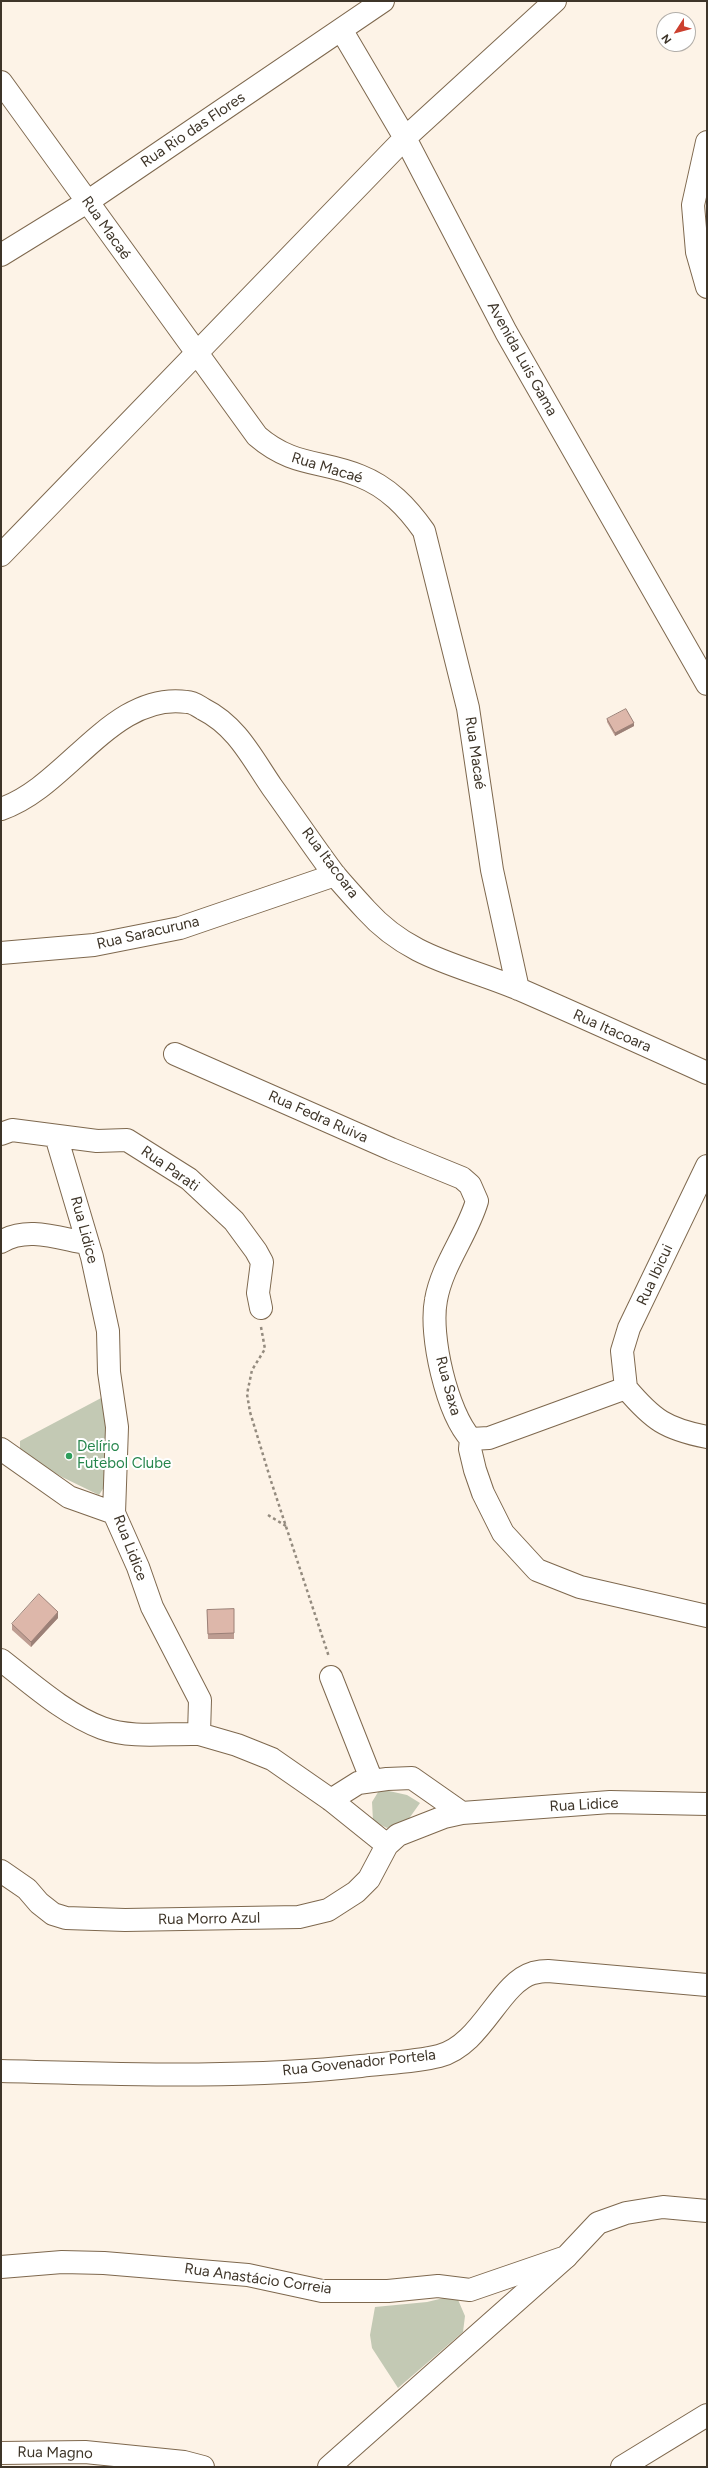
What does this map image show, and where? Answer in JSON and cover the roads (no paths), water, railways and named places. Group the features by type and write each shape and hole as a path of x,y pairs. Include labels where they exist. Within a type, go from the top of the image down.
{"street":[{"name":"Rua Rio das Flores","path":"1,255 87,202 342,31 382,1"},
{"path":"1,555 405,138 555,1"},
{"name":"Avenida Luis Gama","path":"342,31 405,138 506,332 707,684"},
{"name":"Rua Macaé","path":"1,82 257,436 270,447 308,464 360,476 389,492 409,511 424,531 468,708 492,870 518,989"},
{"path":"707,142 693,205 697,252 707,286"},
{"name":"Rua Itacoara","path":"1,809 27,797 120,719 142,708 163,702 189,702 208,711 227,726 248,749 272,787 335,875 368,913 392,935 422,954 518,989 707,1073"},
{"name":"Rua Saracuruna","path":"1,953 94,946 180,928 335,875"},
{"name":"Rua Fedra Ruiva","path":"175,1054 391,1149 462,1178"},
{"name":"Rua Parati","path":"1,1134 12,1130 97,1141 127,1140 189,1179 234,1221 256,1251 262,1262 258,1293 261,1308"},
{"name":"Rua Lidice","path":"56,1136 76,1199 86,1243 92,1257 108,1331 109,1372 117,1427 114,1513 152,1607 200,1700 199,1734"},
{"name":"Rua Ibicui","path":"626,1388 622,1351 629,1328 707,1166"},
{"name":"Rua Saxa","path":"462,1178 470,1185 477,1201 472,1216 445,1273 436,1300 435,1317 441,1365 448,1398 461,1428 471,1439"},
{"path":"1,1242 13,1235 42,1234 86,1243"},
{"path":"707,1437 682,1432 657,1421 626,1388 489,1438 471,1439 470,1449 482,1493 503,1533 537,1570 580,1587 707,1616"},
{"path":"1,1449 69,1497 114,1513"},
{"path":"1,1660 68,1710 102,1728 137,1734 199,1734 238,1745 272,1759 331,1800 393,1840"},
{"path":"331,1677 372,1781"},
{"path":"331,1800 358,1783 412,1778 462,1813"},
{"name":"Rua Lidice","path":"393,1840 444,1817 462,1813 610,1802 707,1804"},
{"name":"Rua Morro Azul","path":"1,1871 27,1889 53,1914 66,1918 125,1920 284,1918 328,1910 356,1892 369,1879 393,1840"},
{"name":"Rua Govenador Portela","path":"1,2070 117,2074 307,2072 395,2062 440,2056 457,2047 485,2022 512,1988 532,1973 548,1971 707,1985"},
{"name":"Rua Anastácio Correia","path":"1,2267 62,2262 104,2263 248,2275 322,2291 388,2292 438,2286 470,2290 566,2257 598,2223 626,2212 663,2207 707,2211"},
{"path":"329,2467 566,2257"},
{"path":"622,2467 707,2415"},
{"name":"Rua Magno","path":"1,2452 85,2452 184,2462 203,2467"}],"place":[{"name":"Delírio Futebol Clube","path":"69,1456"}]}
